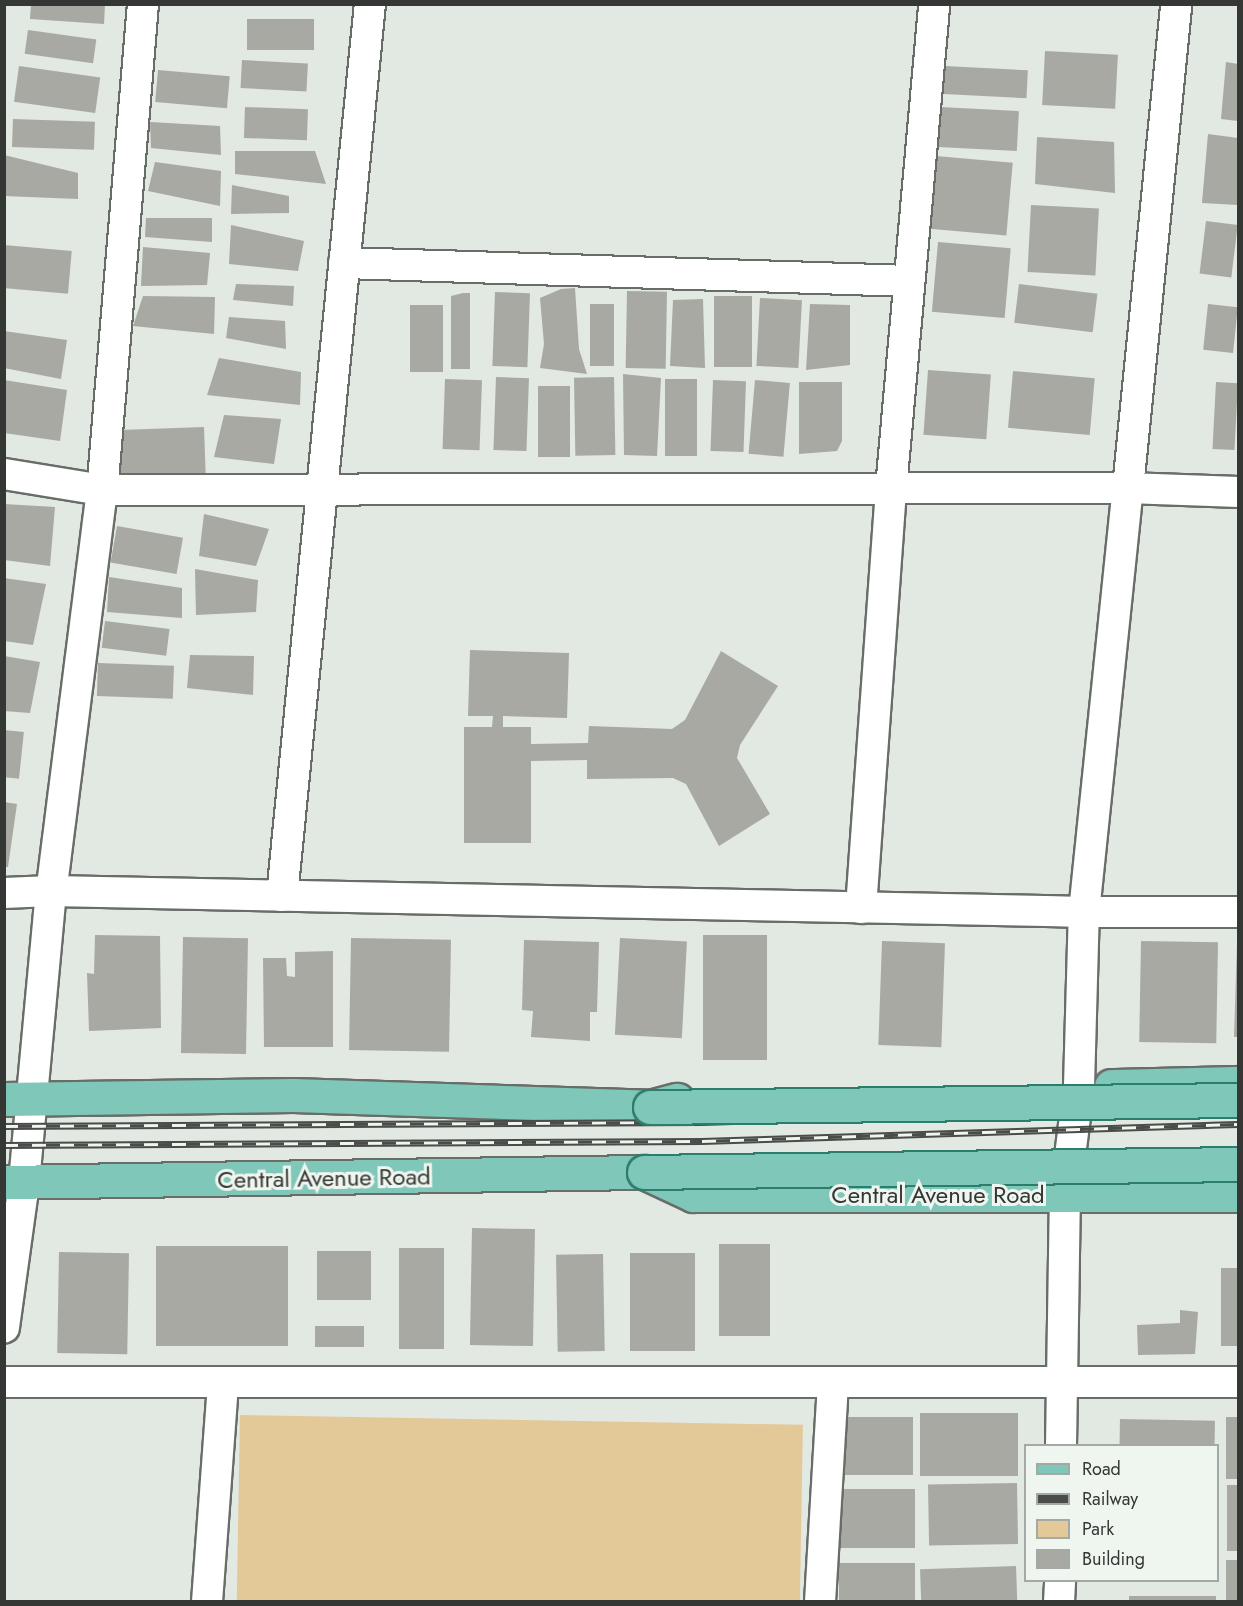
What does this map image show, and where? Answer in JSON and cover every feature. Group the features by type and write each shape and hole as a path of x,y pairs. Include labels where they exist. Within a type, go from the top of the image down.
{"main road":[{"path":"650,1107 704,1092 1239,1083"},
{"path":"17,1099 293,1095 650,1107 1239,1100"},
{"name":"Central Avenue Road","path":"14,1183 1239,1164"},
{"name":"Central Avenue Road","path":"644,1172 693,1195 1239,1196"}],"street":[{"path":"4,1328 17,1099 51,891 102,490 143,4"},
{"path":"282,896 320,490 370,4"},
{"path":"861,908 891,489 934,4"},
{"path":"1061,1444 1065,1195 1079,1086 1084,912 1176,4"},
{"path":"344,263 909,281"},
{"path":"4,474 102,490 1128,488 1239,492"},
{"path":"4,893 51,891 1084,912 1239,912"},
{"path":"4,1382 1239,1382"},
{"path":"820,1602 833,1382"},
{"path":"207,1602 222,1383"},
{"path":"1059,1602 1060,1582"}],"green space":[{"path":"240,1415 803,1425 800,1602 237,1602"}],"building":[{"path":"31,4 105,4 104,24 30,19"},
{"path":"247,19 314,19 314,50 247,50"},
{"path":"28,30 96,40 93,63 25,54"},
{"path":"1045,51 1118,55 1115,109 1042,105"},
{"path":"242,60 308,63 306,91 241,88"},
{"path":"1226,62 1238,64 1238,121 1221,119"},
{"path":"19,66 100,77 95,113 14,102"},
{"path":"945,66 1028,70 1026,98 944,94"},
{"path":"158,70 230,76 227,108 155,102"},
{"path":"245,107 308,109 307,140 244,138"},
{"path":"940,107 1019,111 1017,151 938,147"},
{"path":"13,119 95,122 94,150 12,147"},
{"path":"150,122 220,126 221,155 151,148"},
{"path":"1208,134 1238,138 1238,205 1202,203"},
{"path":"1037,137 1114,142 1115,193 1035,184"},
{"path":"235,151 315,151 326,184 235,174"},
{"path":"4,155 78,173 78,199 4,196"},
{"path":"936,156 1013,163 1006,235 930,229"},
{"path":"155,162 221,171 220,206 148,191"},
{"path":"232,185 289,196 289,213 231,214"},
{"path":"1031,205 1099,209 1095,275 1027,272"},
{"path":"146,218 212,218 212,242 145,237"},
{"path":"1206,221 1238,225 1231,278 1200,274"},
{"path":"231,225 304,241 298,271 229,264"},
{"path":"938,242 1011,248 1005,318 932,312"},
{"path":"4,245 72,251 68,294 4,288"},
{"path":"143,247 210,253 207,285 141,286"},
{"path":"236,284 294,286 293,306 233,300"},
{"path":"1019,284 1097,294 1093,332 1014,323"},
{"path":"575,288 579,349 587,374 540,368 544,344 540,298 561,289"},
{"path":"627,291 667,292 666,369 626,368"},
{"path":"495,292 530,293 527,367 492,366"},
{"path":"470,293 470,369 451,369 451,296"},
{"path":"143,296 215,297 214,334 133,326"},
{"path":"714,296 752,296 752,367 714,367"},
{"path":"760,298 802,300 798,368 756,366"},
{"path":"703,299 705,368 670,366 673,300"},
{"path":"590,304 614,304 614,366 590,366"},
{"path":"810,304 850,305 850,365 806,370"},
{"path":"1208,304 1238,307 1233,353 1203,350"},
{"path":"410,305 443,305 443,372 410,372"},
{"path":"229,317 285,321 286,349 226,338"},
{"path":"4,331 67,340 61,379 4,368"},
{"path":"219,358 301,372 300,405 207,395"},
{"path":"928,370 991,374 986,439 923,435"},
{"path":"1013,371 1095,378 1090,435 1008,428"},
{"path":"623,374 661,378 657,456 624,455"},
{"path":"496,377 529,378 526,451 493,450"},
{"path":"614,377 615,455 575,456 574,378"},
{"path":"445,379 482,380 480,450 443,449"},
{"path":"665,379 697,379 697,456 665,456"},
{"path":"4,380 67,390 60,441 4,433"},
{"path":"713,380 746,381 744,452 711,451"},
{"path":"755,380 790,383 783,457 749,454"},
{"path":"799,382 842,382 842,441 837,451 799,454"},
{"path":"1216,382 1238,383 1234,450 1212,449"},
{"path":"538,386 570,386 570,457 538,457"},
{"path":"224,415 281,419 274,464 214,457"},
{"path":"204,427 206,484 116,476 120,430"},
{"path":"4,504 55,507 50,566 4,560"},
{"path":"204,514 269,529 256,566 199,556"},
{"path":"117,526 183,538 177,574 111,562"},
{"path":"195,569 258,580 256,612 196,615"},
{"path":"109,577 182,588 182,618 107,612"},
{"path":"4,578 46,584 33,645 4,641"},
{"path":"105,621 170,629 166,656 102,648"},
{"path":"470,650 569,653 567,718 503,716 503,727 531,727 531,744 588,743 589,726 672,729 685,720 721,651 778,686 740,745 737,758 770,814 719,846 686,784 673,778 587,779 587,760 531,761 531,843 464,843 464,727 492,727 493,716 468,716"},
{"path":"190,655 254,656 253,695 187,688"},
{"path":"4,656 40,662 30,713 4,711"},
{"path":"98,663 174,666 173,699 97,696"},
{"path":"4,730 24,732 19,779 4,777"},
{"path":"4,802 17,804 8,867 4,867"},
{"path":"95,935 160,936 161,1028 89,1031 87,973 94,974"},
{"path":"703,935 767,935 767,1060 703,1060"},
{"path":"183,937 248,938 246,1054 181,1053"},
{"path":"351,938 451,940 449,1052 349,1050"},
{"path":"620,938 687,942 682,1038 615,1035"},
{"path":"524,940 599,942 597,1012 590,1012 590,1041 531,1037 533,1011 522,1010"},
{"path":"882,941 945,943 941,1047 878,1045"},
{"path":"1141,941 1218,942 1216,1043 1139,1042"},
{"path":"1237,944 1238,1037 1234,1037"},
{"path":"333,951 333,1047 264,1047 263,958 286,958 287,976 295,977 295,952"},
{"path":"472,1228 535,1229 533,1346 470,1345"},
{"path":"719,1244 770,1244 770,1336 719,1336"},
{"path":"156,1246 288,1246 288,1346 156,1346"},
{"path":"399,1248 444,1248 444,1349 399,1349"},
{"path":"317,1251 371,1251 371,1300 317,1300"},
{"path":"59,1252 129,1253 127,1354 57,1353"},
{"path":"630,1253 695,1253 695,1351 630,1351"},
{"path":"603,1254 605,1351 558,1352 556,1255"},
{"path":"1221,1268 1238,1268 1238,1346 1221,1346"},
{"path":"1180,1310 1198,1312 1195,1354 1138,1355 1137,1325 1180,1323"},
{"path":"315,1326 364,1326 364,1347 315,1347"},
{"path":"920,1413 1018,1413 1018,1476 920,1476"},
{"path":"837,1417 913,1417 913,1475 837,1475"},
{"path":"1226,1417 1238,1417 1238,1479 1226,1479"},
{"path":"1120,1419 1215,1421 1215,1444 1120,1444"},
{"path":"1017,1483 1018,1544 929,1546 928,1485"},
{"path":"1227,1485 1238,1485 1238,1551 1227,1551"},
{"path":"840,1489 915,1489 915,1548 840,1548"},
{"path":"1226,1560 1238,1560 1238,1602 1226,1602"},
{"path":"839,1563 915,1563 915,1602 839,1602"},
{"path":"1016,1566 1017,1602 921,1602 920,1569"},
{"path":"1129,1596 1216,1596 1216,1602 1129,1602"}],"railway":[{"path":"4,1126 702,1122 1238,1105"},
{"path":"4,1145 702,1141 1238,1124"}]}
